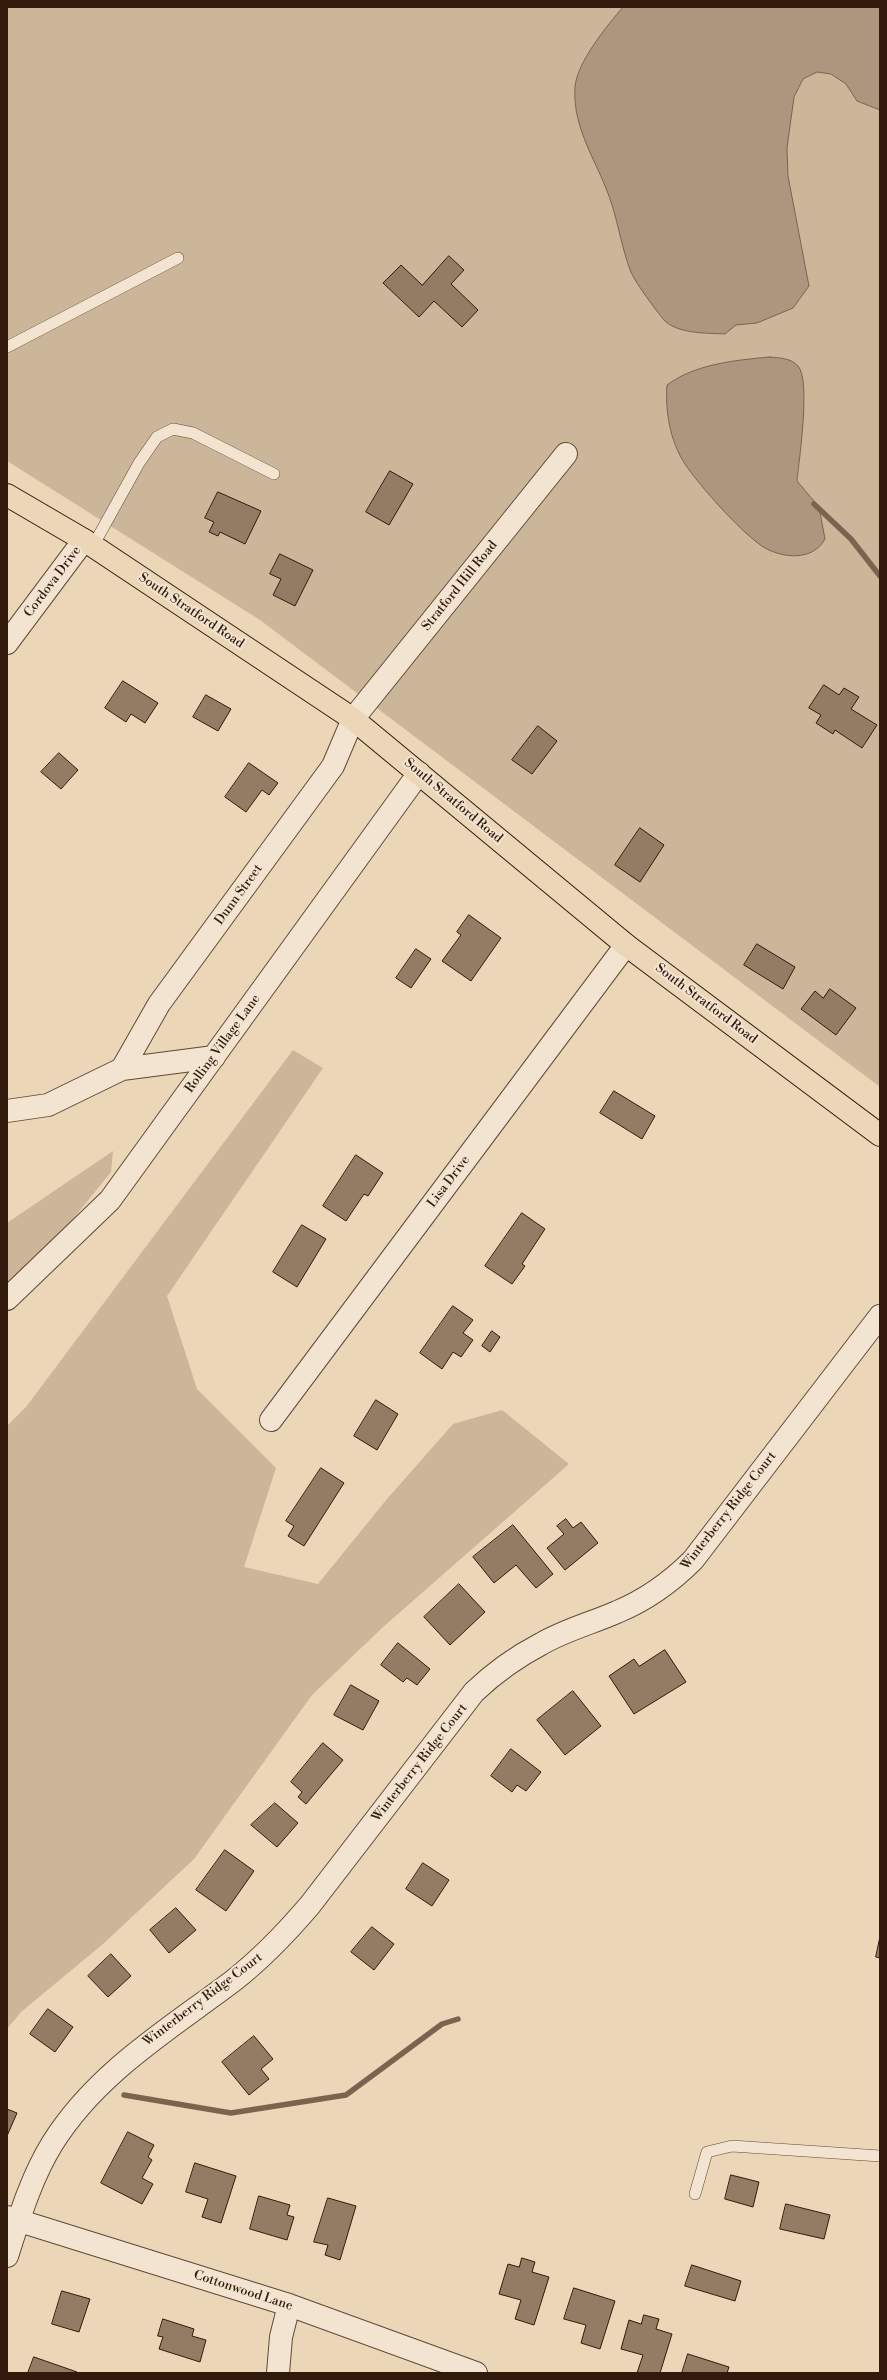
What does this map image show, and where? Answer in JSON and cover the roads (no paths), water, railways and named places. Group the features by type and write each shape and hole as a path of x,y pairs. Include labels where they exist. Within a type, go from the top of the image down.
{"main road":[{"name":"South Stratford Road","path":"7,495 88,543 353,719 626,945 880,1135"}],"street":[{"name":"Stratford Hill Road","path":"353,719 566,454"},
{"name":"Cordova Drive","path":"7,643 88,543"},
{"name":"Dunn Street","path":"122,1070 159,1004 334,766 353,719"},
{"name":"Rolling Village Lane","path":"7,1299 110,1200 419,773"},
{"name":"Lisa Drive","path":"271,1420 626,945"},
{"path":"7,1111 48,1105 122,1070 214,1057"},
{"name":"Winterberry Ridge Court","path":"7,2256 13,2218 52,2144 75,2114 120,2065 234,1980 267,1951 298,1920 474,1692 493,1674 541,1643 618,1612 658,1590 676,1577 693,1560 880,1316"},
{"name":"Cottonwood Lane","path":"13,2218 289,2305 476,2373"},
{"path":"278,2373 281,2337 289,2305"}],"lane":[{"path":"7,347 178,258"},
{"path":"88,543 138,463 157,437 173,429 193,433 274,474"},
{"path":"695,2194 707,2152 732,2146 880,2156"}],"waterway":[{"path":"814,504 851,539 880,576"},
{"path":"124,2095 231,2113 346,2095 442,2024 458,2019"}]}
